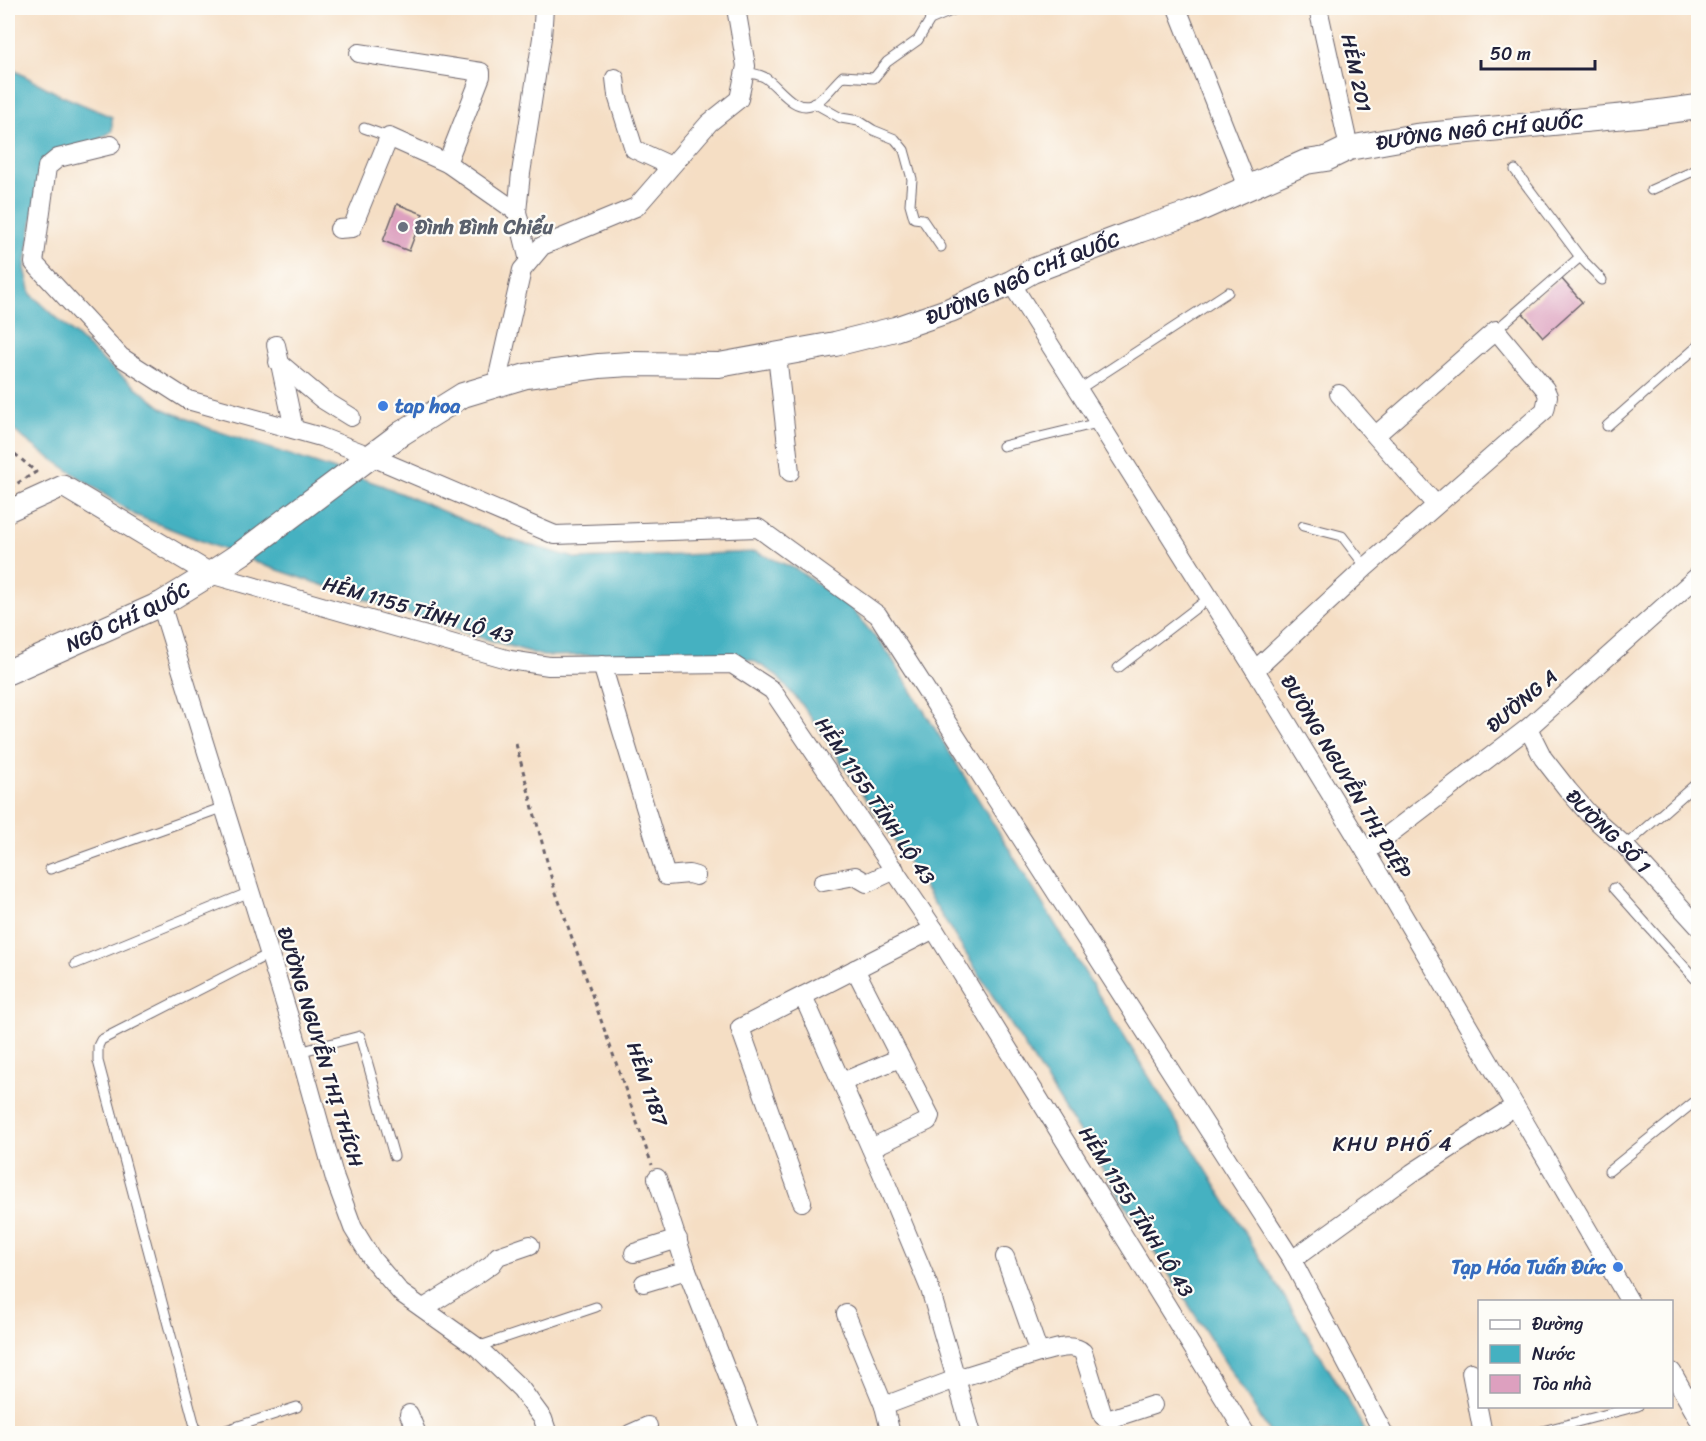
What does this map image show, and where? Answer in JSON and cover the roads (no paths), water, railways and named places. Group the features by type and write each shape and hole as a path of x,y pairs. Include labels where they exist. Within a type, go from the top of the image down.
{"main road":[{"name":"ĐƯỜNG NGÔ CHÍ QUỐC","path":"363,461 402,433 463,395 526,376 630,364 719,365 835,344 895,329 950,310 1011,283 1032,271 1191,213 1306,162 1326,159 1349,148 1416,136 1637,115 1698,106"},
{"name":"NGÔ CHÍ QUỐC","path":"8,672 161,604 242,554 363,461"}],"street":[{"path":"529,261 517,212 542,38 544,8"},
{"path":"496,385 522,270 529,261 542,246 636,207 709,123 739,99 747,66 736,8"},
{"path":"1177,8 1248,187"},
{"name":"HẺM 201","path":"1318,8 1349,148"},
{"path":"359,53 481,72 447,163"},
{"path":"615,78 617,95 634,149 670,166"},
{"path":"339,230 352,228 389,137 447,163 517,212"},
{"path":"111,145 58,158 47,167 34,263 121,357 188,400 321,437 363,461 555,535 758,528 878,615 1292,1260 1384,1434"},
{"name":"ĐƯỜNG NGUYỄN THỊ DIỆP","path":"1011,283 1255,670 1366,852 1629,1300"},
{"path":"1255,670 1366,567 1545,410 1548,396 1545,389 1496,330 1376,435"},
{"path":"294,429 277,354 322,399 351,417"},
{"path":"777,355 790,472"},
{"path":"1339,394 1436,505"},
{"path":"8,511 63,486 210,574"},
{"name":"HẺM 1155 TỈNH LỘ 43","path":"210,574 510,660 549,666 732,664 772,690 934,928 1246,1434"},
{"name":"ĐƯỜNG A","path":"1366,852 1528,728 1698,576"},
{"name":"ĐƯỜNG NGUYỄN THỊ THÍCH","path":"161,604 299,1052 335,1179 353,1228 372,1259 401,1293 477,1347 521,1389 543,1419 548,1434"},
{"path":"602,666 666,876 689,874 696,876"},
{"name":"ĐƯỜNG SỐ 1","path":"1528,728 1543,758 1568,790 1588,813 1625,846 1698,926"},
{"path":"824,882 855,876 867,883 895,870"},
{"path":"801,1202 740,1028 934,928"},
{"path":"855,969 930,1116 928,1121 871,1148"},
{"path":"803,996 871,1148 930,1289 972,1434"},
{"path":"842,1082 900,1058"},
{"path":"1292,1260 1412,1173 1515,1106"},
{"path":"657,1178 687,1270 751,1434"},
{"path":"634,1252 678,1239"},
{"path":"424,1308 492,1264 498,1256 530,1245"},
{"path":"1005,1257 1039,1353"},
{"path":"644,1283 687,1270"},
{"path":"846,1314 884,1406 891,1434"},
{"path":"884,1406 956,1379 1039,1353 1073,1347 1080,1348 1083,1352 1105,1418 1110,1419 1153,1405"},
{"path":"1471,1372 1483,1434"},
{"path":"1673,1377 1682,1397 1698,1418"},
{"path":"409,1414 417,1434"},
{"path":"630,1434 648,1426"}],"lane":[{"path":"928,8 930,20"},
{"path":"745,72 762,76 795,104 810,105 843,76 874,78 887,62 918,40 930,20 958,8"},
{"path":"814,103 841,118 859,121 895,139 904,150 912,179 910,204 914,218 922,219 941,247"},
{"path":"364,128 389,137"},
{"path":"1651,190 1698,169"},
{"path":"1515,170 1580,257 1602,280"},
{"path":"1496,330 1580,257"},
{"path":"1078,390 1228,292"},
{"path":"1607,426 1698,346"},
{"path":"1003,446 1098,423"},
{"path":"1303,526 1342,536 1366,567"},
{"path":"1118,668 1209,598"},
{"path":"1625,846 1698,782"},
{"path":"50,869 224,807"},
{"path":"1614,888 1698,982"},
{"path":"75,964 250,892"},
{"path":"197,1434 99,1061 98,1046 101,1040 269,954"},
{"path":"299,1052 360,1036 394,1156"},
{"path":"1609,1171 1698,1098"},
{"path":"477,1347 596,1307"},
{"path":"214,1434 297,1407"},
{"path":"1531,1434 1634,1408"}],"water":[{"path":"8,67 60,95 112,117 112,131 97,141 42,160 25,268 31,294 108,365 164,409 211,429 381,485 508,539 578,559 756,552 796,569 851,608 889,654 1366,1433 1270,1433 897,845 803,706 775,674 754,661 720,653 543,656 463,632 266,566 135,515 40,451 8,426"}],"place":[{"name":"Đình Bình Chiểu","path":"403,227"},
{"name":"tap hoa","path":"383,406"},
{"name":"Tạp Hóa Tuấn Đức","path":"1618,1267"}],"district":[{"name":"KHU PHỐ 4","path":"1393,1144"}]}
